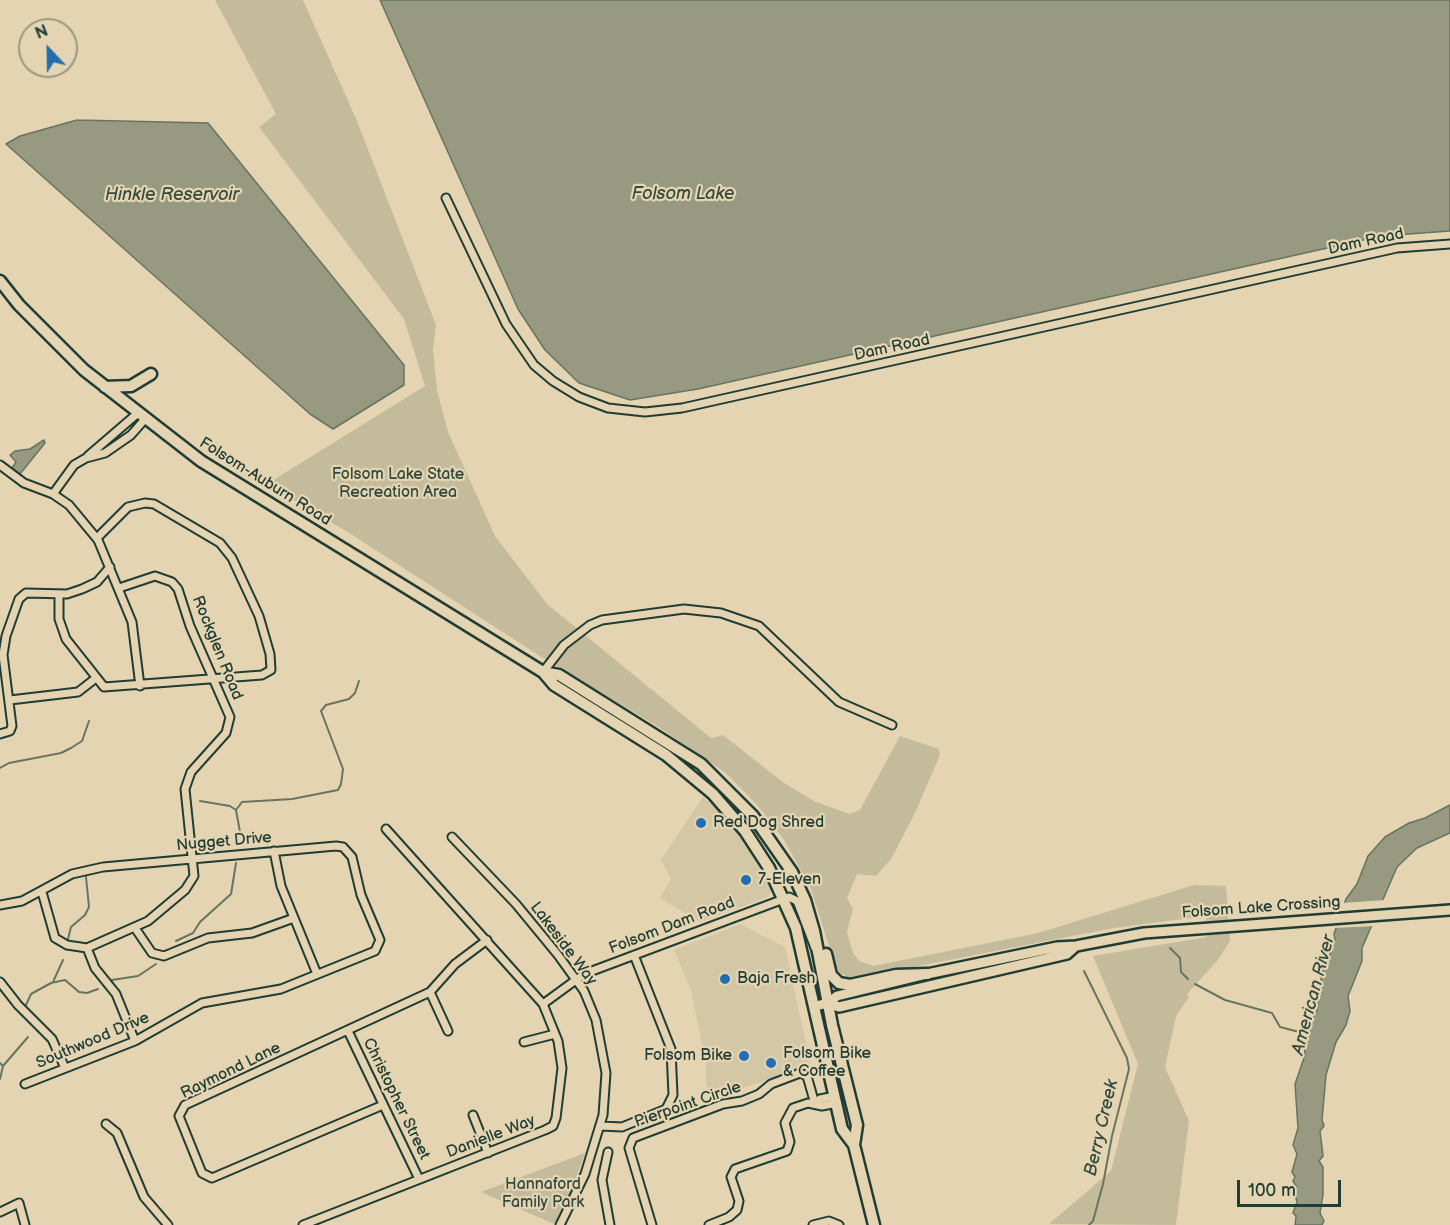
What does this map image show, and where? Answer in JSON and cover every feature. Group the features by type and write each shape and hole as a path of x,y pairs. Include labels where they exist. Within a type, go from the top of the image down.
{"main road":[{"name":"Folsom-Auburn Road","path":"0,281 62,349 104,387 141,416 230,479 543,672 554,685 666,755 713,794 758,849 784,898 796,928 816,1006 818,1028 842,1128 854,1145 874,1225"},
{"path":"104,387 131,387 151,374"},
{"name":"Folsom-Auburn Road","path":"543,672 560,675 652,731 701,765 724,785 753,816 783,857 802,891 814,931 828,1004 857,1125 854,1145"},
{"name":"Folsom Lake Crossing","path":"828,1004 837,996 927,974 1056,947 1076,946 1144,933 1206,926 1450,910"},
{"path":"814,931 822,941 831,975 839,983 850,985 896,975 927,974"},
{"name":"Folsom Lake Crossing","path":"816,1006 828,1004 839,1007 1067,954 1076,946"}],"street":[{"name":"Dam Road","path":"446,198 506,324 534,365 553,381 579,397 608,408 645,412 682,408 1397,248 1450,244"},
{"path":"53,494 74,465 86,458 105,453 131,435 141,416"},
{"path":"0,465 24,483 53,494 80,516 97,538 119,588 135,634 140,686"},
{"path":"59,594 59,619 66,639 96,678 108,688 262,675 267,673 272,666 259,616 227,549 162,508 145,502 128,507 97,538"},
{"path":"0,734 10,731 12,726 3,656 11,615 19,599 26,593 59,594 85,588 97,582 110,567"},
{"name":"Rockglen Road","path":"87,948 155,917 191,884 194,876 193,858 185,789 191,772 221,740 230,725 227,708 190,626 182,597 172,582 155,576 119,588"},
{"path":"543,672 564,645 590,625 602,620 684,609 721,613 759,626 839,702 892,725"},
{"path":"10,700 78,692 96,678"},
{"name":"Danielle Way","path":"303,1225 545,1130 555,1122 562,1076 555,1034 543,1004 386,829"},
{"name":"Lakeside Way","path":"452,837 516,904 577,980 596,1020 604,1058 606,1088 601,1126 585,1174 560,1225"},
{"name":"Nugget Drive","path":"0,905 14,904 42,892 72,874 82,872 193,858 336,846 348,851 361,895 380,940 379,946 373,952"},
{"path":"274,851 278,876 317,974"},
{"path":"42,892 55,938 67,945 87,948 95,968 116,994 135,1041"},
{"path":"784,898 793,897 797,901 810,941 818,952"},
{"name":"Folsom Dam Road","path":"543,1004 584,974 784,898"},
{"path":"135,928 152,953 164,956 208,938 252,933 294,918"},
{"name":"Raymond Lane","path":"383,1105 216,1177 208,1178 202,1173 180,1120 182,1108 430,992 455,964 487,940"},
{"name":"Southwood Drive","path":"25,1084 135,1041 202,1003 266,993 373,952"},
{"path":"601,1126 622,1127 666,1110 673,1095 671,1049 634,955"},
{"path":"0,982 18,1005 52,1039 65,1068"},
{"path":"430,992 448,1031"},
{"name":"Christopher Street","path":"348,1031 419,1179"},
{"path":"524,1041 555,1034"},
{"name":"Pierpoint Circle","path":"652,1225 629,1148 633,1138 723,1104 742,1101 759,1094 771,1084 800,1073 807,1076 815,1104"},
{"path":"709,1225 729,1217 737,1210 739,1201 731,1177 735,1169 787,1151 790,1142 785,1123 793,1108 815,1104 820,1099 836,1100"},
{"path":"473,1115 488,1153"},
{"path":"106,1124 117,1133 144,1197 168,1225"},
{"path":"608,1152 602,1180 610,1225"},
{"path":"0,1212 19,1203 25,1225"},
{"path":"813,1225 829,1221 839,1225"}],"shaded area":[{"path":"703,797 725,815 746,843 772,891 768,897 700,922 660,898 671,879 661,860"},
{"path":"740,924 785,947 811,1066 712,1098 706,1085 706,1063 691,991 674,950"}],"green space":[{"name":"Folsom Lake State Recreation Area","path":"215,0 303,0 357,121 436,325 433,350 437,390 448,432 495,536 547,604 711,738 723,735 784,783 814,801 849,814 860,810 900,736 939,749 940,755 914,815 891,859 876,876 857,874 847,898 853,909 847,932 853,953 859,961 873,966 1038,933 1194,885 1226,886 1230,941 1217,961 1187,994 1189,997 1176,1016 1165,1067 1189,1121 1176,1225 1049,1224 1111,1171 1138,1064 1093,956 1207,937 1206,916 1114,928 851,979 837,971 811,889 784,840 759,807 726,773 657,726 546,660 354,536 267,484 425,386 404,319 259,127 276,114"},
{"name":"Hannaford Family Park","path":"585,1153 572,1190 554,1224 481,1192"}],"water":[{"name":"Folsom Lake","path":"380,0 1450,0 1450,231 1381,236 698,389 630,400 579,383 545,350 518,309"},
{"name":"Hinkle Reservoir","path":"77,120 208,123 404,365 404,385 333,429 310,414 6,144 20,136"},
{"path":"44,440 45,443 20,474 12,468 16,462 10,455 15,451 30,449"},
{"path":"1450,805 1450,833 1417,848 1397,867 1362,948 1362,961 1348,996 1350,1011 1346,1025 1336,1042 1326,1075 1322,1120 1324,1126 1320,1131 1323,1156 1319,1161 1323,1167 1323,1195 1320,1213 1324,1221 1322,1225 1295,1225 1296,1216 1293,1213 1297,1202 1294,1190 1296,1186 1293,1181 1295,1177 1292,1172 1297,1154 1293,1145 1298,1128 1295,1084 1305,1055 1304,1035 1317,1010 1322,971 1332,950 1334,934 1346,899 1357,884 1368,856 1385,837 1409,823 1425,818"}],"pier":[{"path":"1385,900 1376,926 1334,928 1342,903"}],"waterway":[{"path":"240,832 236,810 242,802 292,799 338,790 343,769 321,711 326,705 349,699 355,693 359,681"},
{"path":"0,768 9,763 61,753 71,748 82,741 89,721"},
{"path":"200,801 230,806 236,810"},
{"path":"176,941 193,933 200,922 231,894 236,863"},
{"path":"68,939 71,927 85,915 89,907 86,877"},
{"path":"1170,948 1180,958 1181,972 1188,979"},
{"path":"53,982 63,960"},
{"path":"112,980 138,976 156,964"},
{"name":"Berry Creek","path":"1084,971 1127,1058 1129,1069 1112,1136 1103,1184 1093,1221 1089,1225"},
{"path":"26,1005 31,994 51,983 65,980 79,992 87,993 98,989"},
{"name":"American River","path":"1195,984 1225,1000 1272,1013 1280,1027 1307,1034"},
{"path":"3,1066 28,1037"},
{"path":"0,1063 3,1066 0,1079"}],"place":[{"name":"Red Dog Shred","path":"701,823"},
{"name":"7-Eleven","path":"746,880"},
{"name":"Baja Fresh","path":"725,979"},
{"name":"Folsom Bike","path":"744,1056"},
{"name":"Folsom Bike & Coffee","path":"771,1063"}]}
